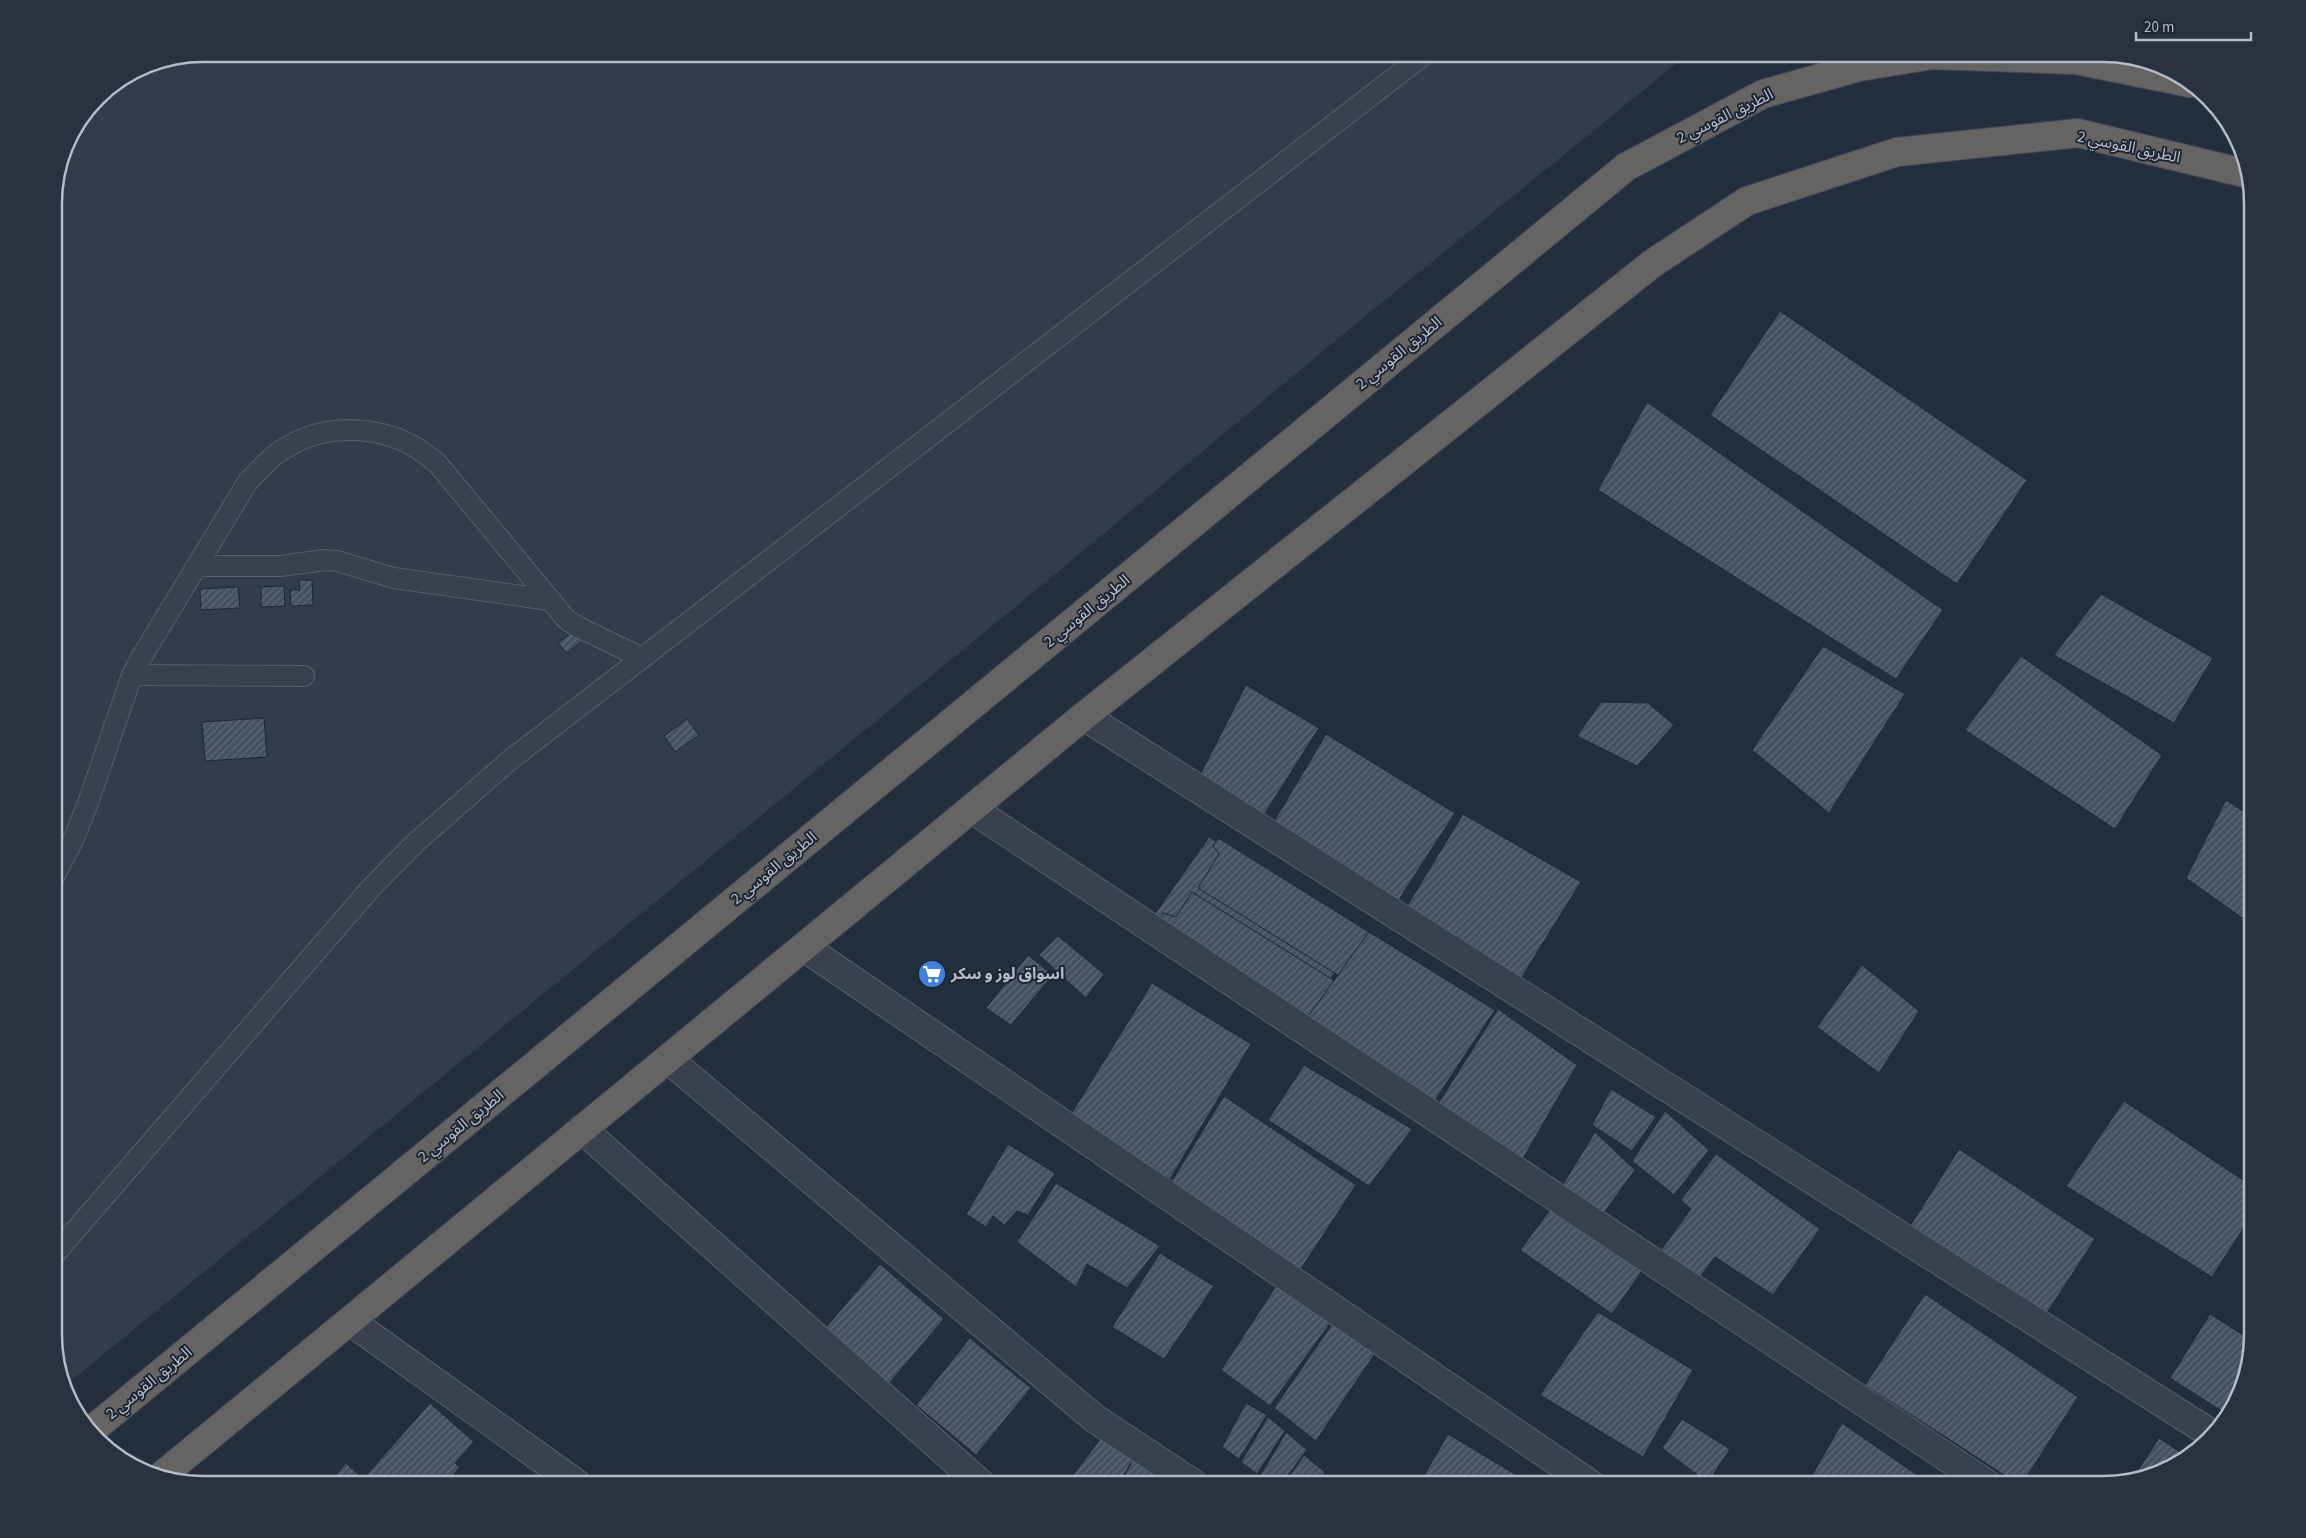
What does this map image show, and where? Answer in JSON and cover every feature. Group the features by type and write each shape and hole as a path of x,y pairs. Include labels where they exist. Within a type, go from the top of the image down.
{"highway":[{"name":"الطريق القوسي 2","path":"97,1426 1626,166 1763,94 1859,66 1886,62"},
{"name":"الطريق القوسي 2","path":"2086,62 2168,78"},
{"name":"الطريق القوسي 2","path":"167,1471 1084,716 1653,263 1747,201 1897,152 2078,133 2240,172"}],"street":[{"path":"1084,716 2205,1430"},
{"path":"972,808 1975,1476"},
{"path":"804,947 1578,1476"},
{"path":"668,1059 1094,1418 1182,1476"},
{"path":"582,1129 972,1476"},
{"path":"350,1321 566,1476"}],"lane":[{"path":"63,1244 328,935 395,863 461,801 510,760 1415,62"},
{"path":"63,859 88,803 132,676 150,640 248,483 265,463 287,447 312,436 338,431 364,430 391,437 416,447 437,463 561,614 576,626 642,658"},
{"path":"197,566 280,566 325,560 337,561 394,578 549,600"},
{"path":"132,676 304,676"}],"shaded area":[{"path":"204,62 1678,62 1358,322 1030,595 70,1381 65,1362 63,1343 63,195 67,167 81,133 104,104 125,86 158,70 176,65"}],"building":[{"path":"1780,311 2027,480 1957,584 1710,415"},
{"path":"1647,402 1943,610 1896,679 1598,490"},
{"path":"299,580 312,580 313,605 291,606 290,590 300,590"},
{"path":"284,586 285,606 261,607 261,587"},
{"path":"238,587 240,608 201,610 200,589"},
{"path":"2101,594 2213,658 2174,723 2054,655"},
{"path":"575,630 583,640 567,653 558,643"},
{"path":"1823,646 1905,694 1829,813 1752,750"},
{"path":"2021,656 2162,755 2115,829 1965,730"},
{"path":"1246,685 1319,728 1264,815 1200,775"},
{"path":"1601,702 1648,703 1674,725 1637,766 1577,736"},
{"path":"264,718 267,757 205,761 202,722"},
{"path":"687,719 699,735 675,752 664,736"},
{"path":"1326,734 1455,813 1398,901 1273,823"},
{"path":"2226,800 2244,812 2244,919 2186,878"},
{"path":"1463,814 1581,882 1520,980 1407,906"},
{"path":"1209,837 1363,931 1303,1020 1150,921"},
{"path":"1218,838 1377,937 1349,982 1198,888 1219,854 1213,846"},
{"path":"1192,892 1346,988 1318,1032 1158,925 1163,913 1176,917"},
{"path":"1369,932 1495,1010 1432,1105 1304,1022"},
{"path":"1058,936 1104,974 1086,998 1039,955"},
{"path":"1028,955 1053,975 1011,1025 986,1008"},
{"path":"1862,965 1919,1011 1879,1073 1817,1027"},
{"path":"1152,983 1251,1044 1170,1179 1070,1116"},
{"path":"1498,1009 1577,1065 1520,1164 1436,1107"},
{"path":"1304,1065 1412,1129 1369,1186 1268,1120"},
{"path":"1611,1089 1656,1117 1632,1151 1592,1125"},
{"path":"1224,1096 1356,1185 1301,1269 1170,1184"},
{"path":"2124,1101 2244,1181 2244,1227 2212,1277 2066,1186"},
{"path":"1665,1111 1709,1150 1674,1195 1632,1161"},
{"path":"1595,1132 1635,1170 1601,1217 1560,1189"},
{"path":"1008,1144 1055,1173 1028,1215 1017,1211 1004,1225 993,1216 986,1227 966,1214"},
{"path":"1959,1149 2095,1239 2047,1313 1910,1226"},
{"path":"1716,1154 1820,1229 1773,1295 1715,1257 1698,1280 1658,1254 1691,1209 1681,1200"},
{"path":"1056,1183 1160,1246 1127,1288 1087,1264 1076,1287 1017,1242"},
{"path":"1552,1207 1644,1268 1612,1314 1520,1250"},
{"path":"1160,1253 1214,1286 1164,1359 1112,1327"},
{"path":"880,1264 944,1319 886,1387 822,1332"},
{"path":"1280,1280 1334,1318 1270,1406 1221,1370"},
{"path":"1925,1294 2078,1397 2027,1476 2006,1476 1865,1385"},
{"path":"1598,1312 1693,1370 1643,1457 1540,1395"},
{"path":"2210,1314 2244,1335 2239,1371 2221,1411 2170,1378"},
{"path":"1333,1323 1378,1349 1316,1441 1274,1408"},
{"path":"970,1338 1031,1388 976,1455 916,1405"},
{"path":"430,1403 474,1442 455,1463 460,1467 452,1476 366,1476"},
{"path":"1246,1403 1267,1415 1239,1459 1222,1447"},
{"path":"1268,1417 1285,1431 1257,1474 1241,1462"},
{"path":"1682,1419 1730,1449 1713,1476 1699,1476 1662,1448"},
{"path":"1842,1423 1918,1476 1812,1476"},
{"path":"1286,1432 1307,1450 1287,1476 1260,1476"},
{"path":"1105,1433 1135,1457 1123,1476 1072,1476"},
{"path":"1448,1434 1517,1476 1424,1476"},
{"path":"2159,1438 2180,1452 2165,1461 2137,1471"},
{"path":"1304,1455 1325,1472 1322,1476 1290,1476"},
{"path":"1135,1456 1161,1476 1124,1476"},
{"path":"346,1463 360,1476 335,1476"}],"place":[{"name":"اسواق لوز و سكر","path":"932,974"}]}
